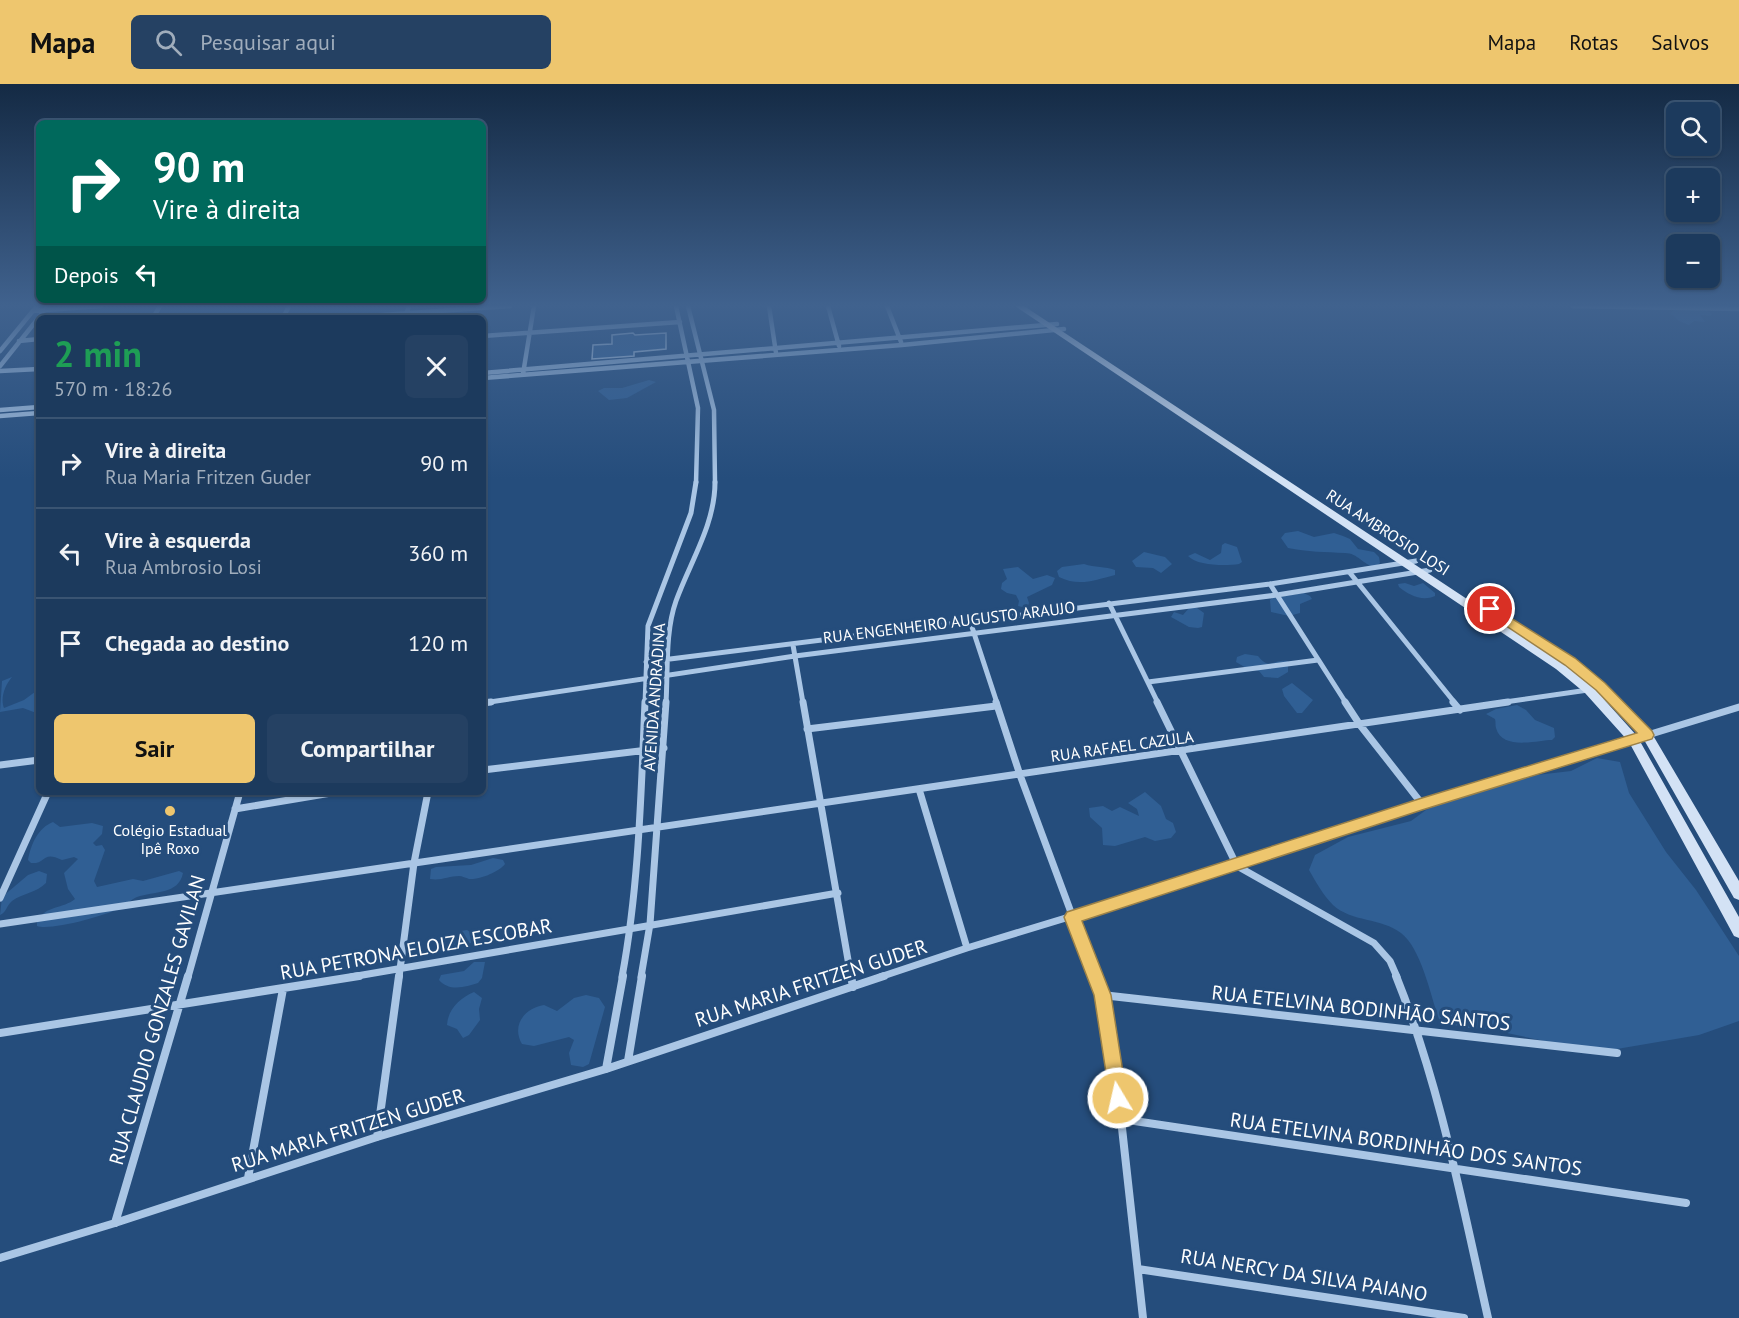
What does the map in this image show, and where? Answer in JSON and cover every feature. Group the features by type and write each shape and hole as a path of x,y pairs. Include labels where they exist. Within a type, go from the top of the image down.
{"street":[{"path":"522,376 525,364"},
{"path":"486,373 620,364"},
{"path":"486,378 643,364"},
{"path":"606,1069 631,929 639,830 648,626 691,513 696,487 699,408 689,364"},
{"name":"AVENIDA ANDRADINA","path":"628,1062 650,924 659,828 670,629 675,603 708,524 715,486 714,410 702,364"},
{"name":"RUA AMBROSIO LOSI","path":"1110,364 1418,567 1570,662 1600,687 1647,735 1739,894"},
{"path":"0,371 36,369"},
{"path":"0,410 36,407"},
{"path":"0,416 36,413"},
{"path":"646,662 1350,573 1418,567"},
{"name":"RUA AMBROSIO LOSI","path":"1418,567 1560,666 1589,690 1633,739 1739,931"},
{"name":"RUA ENGENHEIRO AUGUSTO ARAUJO","path":"486,703 795,656 1276,595 1358,582 1418,567"},
{"path":"1350,573 1460,710"},
{"path":"1270,584 1360,725 1422,804"},
{"path":"1109,603 1237,866 1374,943 1390,961 1418,1030 1455,1170 1488,1318"},
{"path":"970,621 1020,775 1102,995 1121,1119 1143,1318"},
{"path":"793,645 853,987"},
{"path":"1148,682 1318,660"},
{"name":"RUA RAFAEL CAZULA","path":"0,924 1589,690"},
{"path":"807,729 996,706"},
{"name":"RUA MARIA FRITZEN GUDER","path":"0,1258 115,1223 377,1137 628,1062 967,948 1237,866 1422,804 1739,707"},
{"path":"486,770 664,748"},
{"path":"0,765 36,760"},
{"path":"920,789 967,948"},
{"path":"0,898 47,795"},
{"name":"RUA CLAUDIO GONZALES GAVILAN","path":"115,1223 180,1006 239,795"},
{"path":"235,809 319,795"},
{"path":"377,1137 414,863 427,795"},
{"name":"RUA PETRONA ELOIZA ESCOBAR","path":"0,1033 283,989 838,893"},
{"path":"248,1178 283,989"},
{"name":"RUA ETELVINA BODINHÃO SANTOS","path":"1102,995 1617,1053"},
{"name":"RUA ETELVINA BORDINHÃO DOS SANTOS","path":"1121,1119 1686,1203"},
{"name":"RUA NERCY DA SILVA PAIANO","path":"1137,1269 1464,1318"}],"shaded area":[{"path":"649,380 656,382 627,398 609,400 598,391 604,388 622,388"},
{"path":"1298,531 1314,537 1334,533 1343,536 1350,539 1358,549 1374,552 1379,557 1380,563 1375,567 1350,554 1288,548 1281,538 1285,533"},
{"path":"1225,543 1237,547 1242,562 1233,565 1212,564 1198,562 1188,556 1195,553 1210,560 1221,553 1222,545"},
{"path":"1144,552 1165,557 1172,564 1161,573 1153,568 1136,567 1132,561"},
{"path":"1084,564 1115,570 1115,575 1080,582 1059,577 1057,571 1062,567"},
{"path":"1018,567 1033,579 1047,575 1055,578 1052,585 1027,597 1029,603 1027,608 1018,606 1019,601 1016,595 1001,589 1002,583 1007,579 1003,569"},
{"path":"1405,583 1414,586 1423,583 1435,593 1435,596 1421,598 1411,595 1399,587 1398,584"},
{"path":"1304,593 1312,599 1300,604 1300,613 1289,616 1271,612 1270,600 1272,598"},
{"path":"1189,608 1197,608 1204,613 1202,627 1189,627 1171,617 1174,612 1183,615"},
{"path":"1245,654 1258,656 1269,664 1288,661 1288,672 1278,678 1264,677 1259,671 1248,669 1236,662 1237,657"},
{"path":"12,677 4,692 4,708 24,700 36,691 36,713 23,708 0,712 2,681"},
{"path":"1292,683 1313,700 1302,713 1297,713 1284,696 1282,689"},
{"path":"1517,705 1526,710 1535,720 1554,728 1555,737 1552,740 1521,743 1505,740 1496,728 1495,719 1486,714 1496,709"},
{"path":"1597,758 1620,762 1629,793 1666,852 1696,890 1739,956 1739,1021 1699,1035 1611,1050 1568,1046 1488,1029 1468,1028 1440,1022 1420,962 1408,940 1393,928 1340,910 1326,897 1309,870 1315,855 1348,837 1411,821 1426,810 1475,789 1510,778 1571,771"},
{"path":"1145,792 1161,806 1166,819 1173,823 1176,832 1171,838 1155,841 1145,837 1115,846 1103,845 1102,828 1090,817 1089,808 1103,806 1112,811 1120,807 1139,816 1137,809 1128,803"},
{"path":"53,822 60,827 92,823 103,826 102,834 93,843 96,846 102,845 105,850 94,881 97,887 133,879 143,881 179,871 183,873 181,880 171,889 137,897 121,908 101,915 65,925 37,926 37,921 45,912 75,899 68,889 64,873 78,859 74,857 62,860 51,856 36,863 28,860 36,837 43,828"},
{"path":"493,858 503,860 505,864 494,873 483,877 469,879 459,876 430,879 431,869 436,867 471,865"},
{"path":"39,871 47,874 46,883 12,901 0,915 2,897 28,875"},
{"path":"467,930 479,938 464,947 452,949 449,945 461,931"},
{"path":"474,962 485,962 482,978 478,983 453,987 439,980 441,975 464,971"},
{"path":"474,992 482,998 479,1009 480,1020 469,1035 463,1038 457,1029 447,1025 448,1019 456,1005 464,997"},
{"path":"586,995 599,998 605,1007 589,1064 583,1067 571,1065 569,1053 574,1040 569,1037 534,1046 522,1044 519,1037 519,1024 531,1010 544,1005 557,1011 574,998"}],"place":[{"name":"Colégio Estadual Ipê Roxo","path":"170,811"}],"route":[{"path":"1118,1098 1102,995 1072,917 1237,866 1422,804 1647,735 1600,687 1570,662 1490,609"}]}
